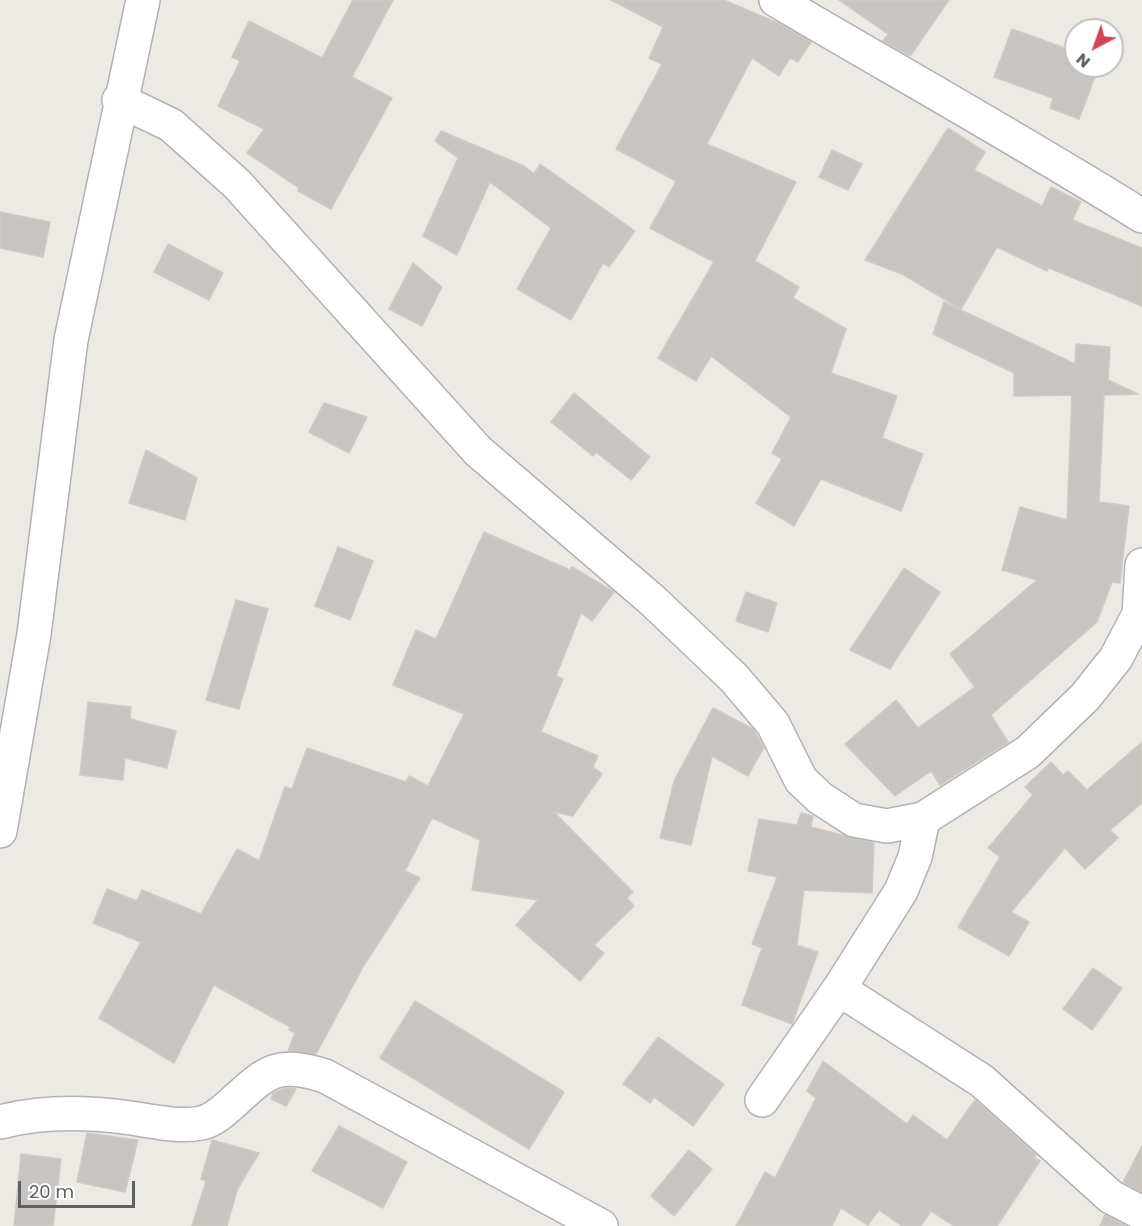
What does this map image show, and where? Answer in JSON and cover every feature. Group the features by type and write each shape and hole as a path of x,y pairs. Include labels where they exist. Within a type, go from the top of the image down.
{"street":[{"path":"0,831 34,634 71,340 119,100 142,0"},
{"path":"776,0 916,83 1018,139 1142,216"},
{"path":"119,100 171,125 237,184 478,452 652,600 734,678 773,724 801,780 820,798 854,820 887,826 923,819 974,789 1036,744 1091,689 1116,658 1140,616 1142,565"},
{"path":"762,1100 839,988 901,891 915,857 923,819"},
{"path":"839,988 982,1081 1103,1191 1142,1214"},
{"path":"0,1122 30,1114 122,1117 189,1125 205,1122 219,1115 258,1080 284,1067 297,1067 325,1076 601,1226"}],"building":[{"path":"353,0 393,0 352,77 392,98 331,209 298,191 299,188 247,153 264,129 218,106 240,61 232,57 249,21 322,58"},
{"path":"611,0 724,0 780,24 811,42 798,62 790,58 779,76 752,58 707,144 796,182 755,261 799,287 793,298 846,329 831,373 897,396 882,438 923,454 901,511 821,479 794,526 756,503 782,459 772,453 791,417 711,356 696,381 658,358 714,262 650,228 676,181 616,149 662,64 649,58 663,27"},
{"path":"839,0 949,0 910,56 883,41 888,34"},
{"path":"1012,29 1064,48 1064,78 1094,78 1079,119 1050,108 1053,98 994,77"},
{"path":"948,128 985,152 974,170 1042,206 1051,187 1081,202 1072,220 1142,248 1142,306 1049,268 1047,271 997,247 961,309 902,274 865,260"},
{"path":"441,131 524,166 534,174 540,164 635,231 609,267 603,263 571,320 517,289 551,228 490,182 457,255 423,236 458,158 435,141"},
{"path":"832,150 862,164 848,190 819,177"},
{"path":"0,212 50,222 43,257 0,248"},
{"path":"168,244 223,273 209,300 154,272"},
{"path":"413,263 442,287 422,326 389,309"},
{"path":"944,302 1075,364 1076,344 1110,347 1108,380 1138,394 1104,395 1099,502 1129,506 1120,583 1112,582 1097,622 991,715 1008,742 940,785 931,771 895,796 845,744 896,700 918,728 975,687 950,654 1037,580 1002,570 1020,507 1067,520 1072,395 1014,396 1014,373 933,334"},
{"path":"574,393 650,457 631,480 596,452 593,456 551,422"},
{"path":"324,403 367,417 349,453 309,432"},
{"path":"146,450 197,478 185,520 129,503"},
{"path":"484,532 570,570 572,567 614,592 592,621 581,613 556,676 563,679 541,732 598,756 593,767 602,774 573,816 554,812 633,892 627,898 634,906 594,945 604,953 580,981 516,925 538,900 472,890 480,840 432,818 405,871 420,878 363,967 316,1054 288,1051 295,1033 289,1030 290,1027 214,985 174,1063 99,1018 141,942 93,923 107,889 137,901 142,890 201,914 237,849 259,861 285,787 292,789 307,748 406,782 409,776 428,786 464,714 393,685 416,630 436,639"},
{"path":"338,547 373,561 350,620 315,606"},
{"path":"904,568 940,592 890,669 850,650"},
{"path":"746,592 777,603 768,632 736,621"},
{"path":"236,600 268,609 239,709 206,700"},
{"path":"88,702 131,707 130,719 176,731 167,768 125,758 123,780 80,775"},
{"path":"713,708 753,729 764,747 748,776 712,756 691,845 660,838 674,781"},
{"path":"1142,742 1142,803 1110,830 1118,838 1085,869 1065,848 1011,912 1029,922 1009,956 958,927 1000,857 988,848 1033,795 1025,787 1051,762 1063,775 1068,771 1087,790"},
{"path":"801,813 813,816 811,827 874,843 872,893 804,890 797,945 818,952 792,1024 742,1005 762,948 752,944 777,877 748,871 759,819 797,825"},
{"path":"1093,968 1122,988 1092,1030 1063,1009"},
{"path":"415,1001 564,1092 529,1149 380,1058"},
{"path":"658,1037 724,1084 693,1126 654,1097 650,1103 623,1084"},
{"path":"823,1061 907,1124 913,1115 947,1140 975,1100 1036,1155 1034,1158 1040,1161 997,1226 954,1226 931,1211 921,1226 902,1226 879,1210 868,1225 841,1208 832,1226 736,1226 765,1172 775,1178 816,1098 807,1091"},
{"path":"285,1088 296,1089 286,1106 271,1099 273,1093"},
{"path":"339,1126 407,1162 383,1208 312,1171"},
{"path":"87,1133 138,1140 125,1192 77,1182"},
{"path":"212,1140 259,1153 237,1190 227,1226 192,1226 206,1181 201,1179"},
{"path":"1142,1146 1142,1192 1123,1182"},
{"path":"689,1150 712,1169 674,1216 651,1196"},
{"path":"21,1154 61,1159 53,1226 14,1226"},
{"path":"1105,1215 1126,1226 1100,1226"}]}
